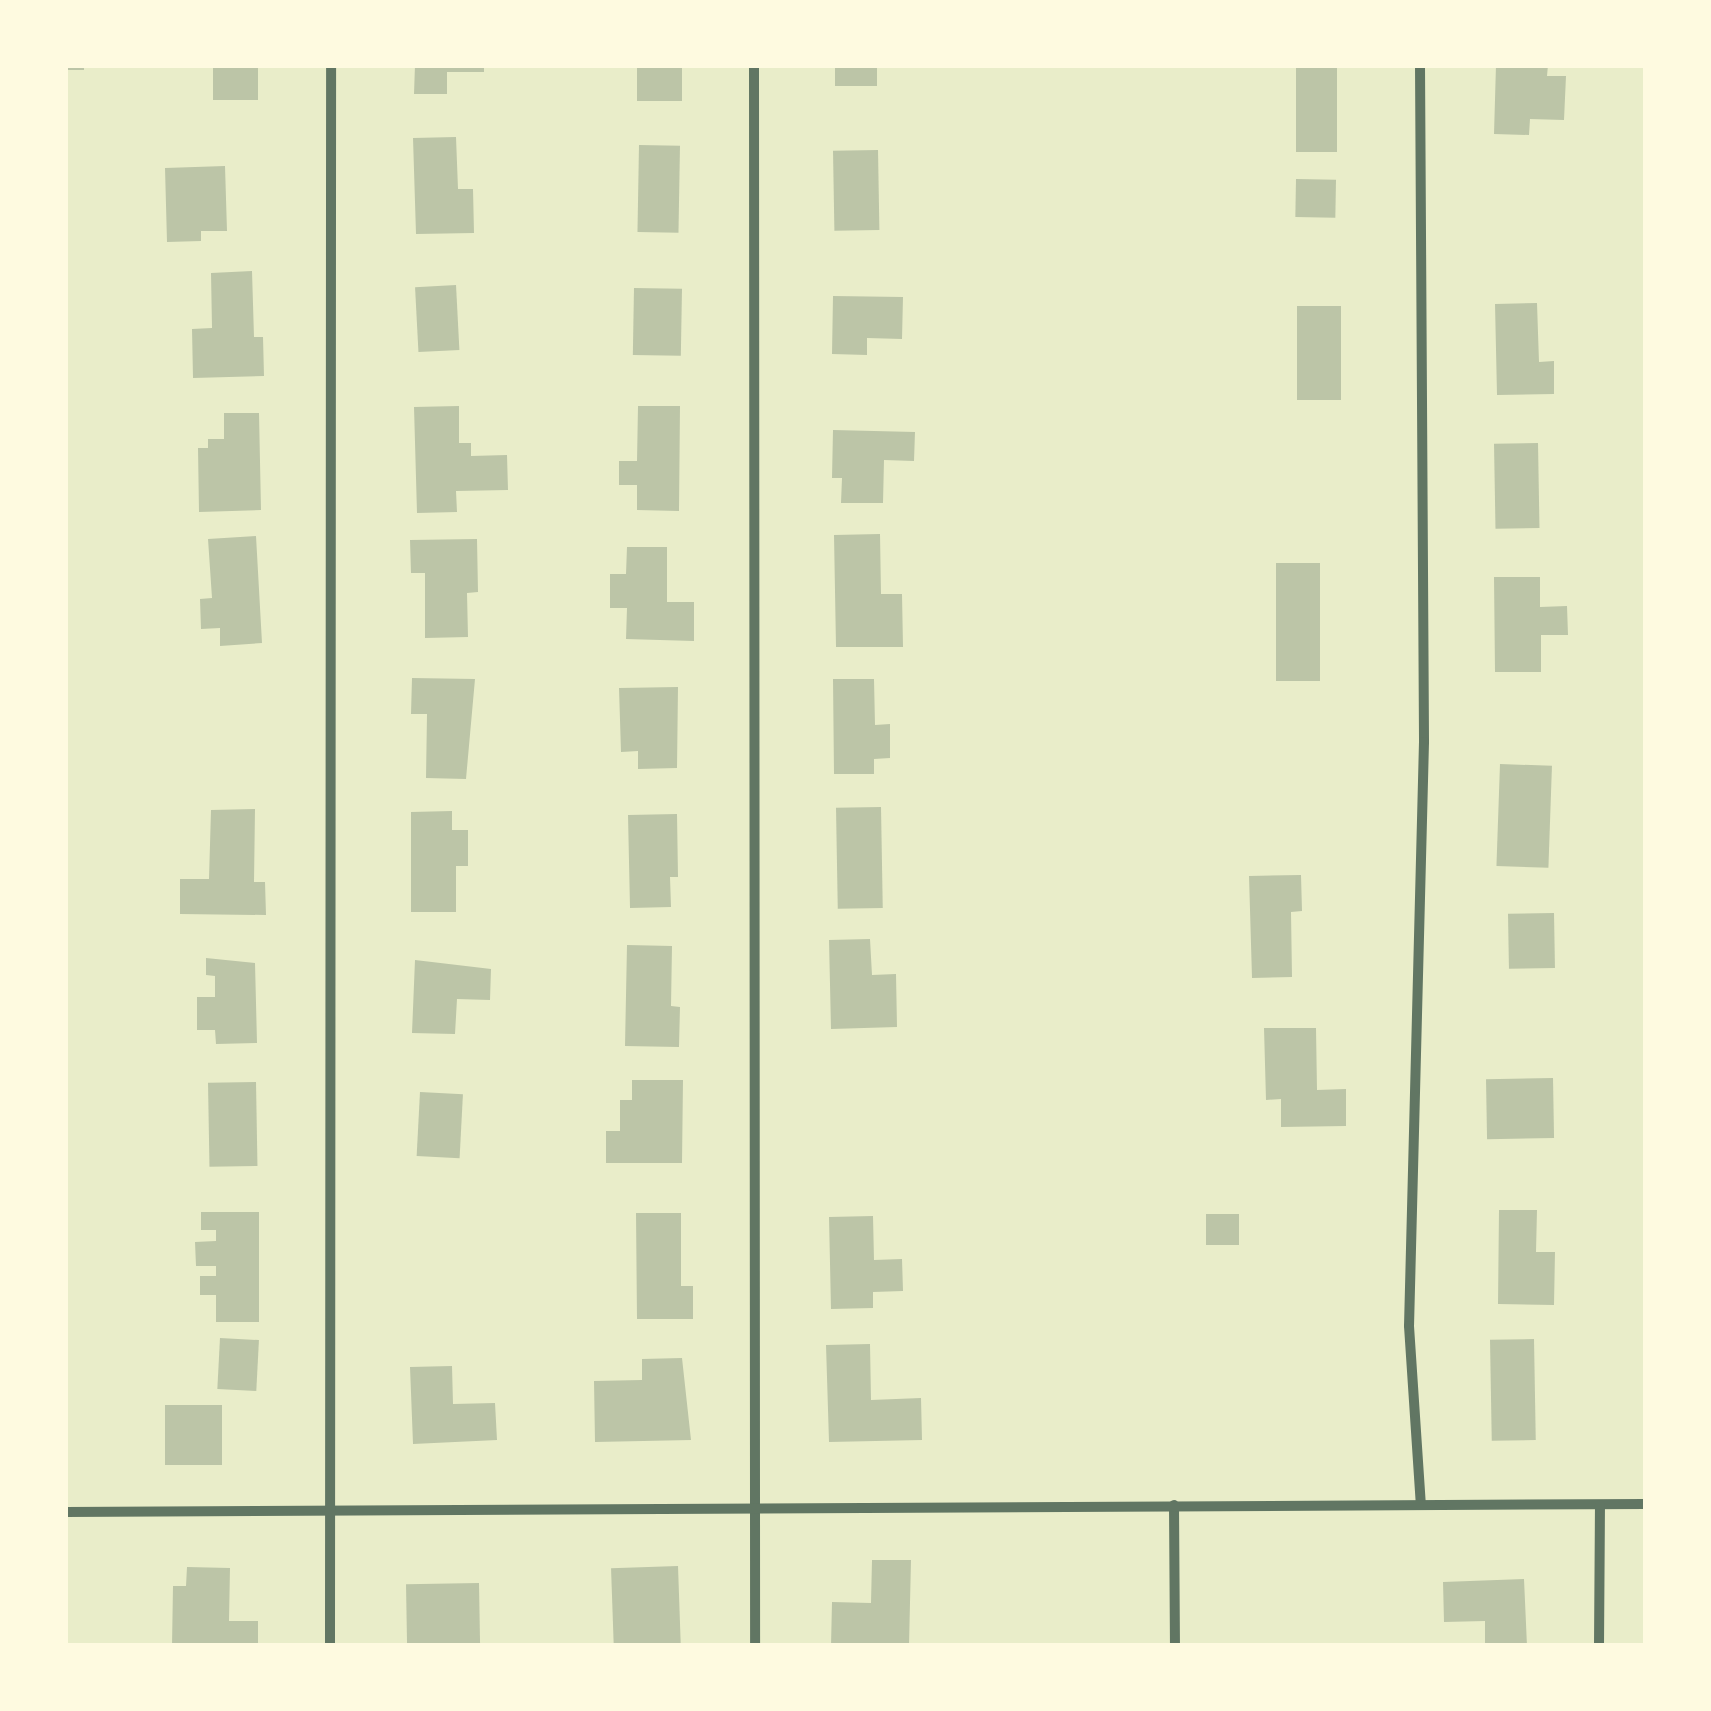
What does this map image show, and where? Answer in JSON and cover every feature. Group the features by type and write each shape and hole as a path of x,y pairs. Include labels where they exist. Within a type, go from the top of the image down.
{"street":[{"path":"330,1646 332,65"},
{"path":"754,65 755,1646"},
{"path":"1420,65 1424,742 1409,1326 1421,1505"},
{"path":"65,1512 1646,1504"},
{"path":"1174,1505 1175,1646"},
{"path":"1600,1505 1600,1646"}],"building":[{"path":"65,65 84,65 84,70 65,70"},
{"path":"213,65 258,65 258,100 213,100"},
{"path":"415,65 484,65 484,72 447,72 447,94 414,94"},
{"path":"637,65 682,65 682,101 637,101"},
{"path":"835,65 877,65 877,86 835,86"},
{"path":"1296,65 1337,65 1337,152 1296,152"},
{"path":"1496,65 1548,65 1547,76 1566,76 1564,120 1530,119 1529,135 1494,134"},
{"path":"456,137 458,189 473,189 474,233 416,234 413,138"},
{"path":"639,145 680,146 678,233 637,232"},
{"path":"878,150 879,230 834,231 833,151"},
{"path":"225,166 227,231 201,231 201,241 167,242 165,168"},
{"path":"1296,179 1336,180 1335,218 1295,217"},
{"path":"252,271 254,337 263,337 264,376 193,378 192,329 212,328 211,273"},
{"path":"456,285 459,350 418,352 415,287"},
{"path":"634,288 682,289 681,356 633,355"},
{"path":"833,296 903,297 902,339 867,338 867,355 832,354"},
{"path":"1537,303 1539,362 1554,361 1554,394 1497,395 1495,304"},
{"path":"1297,306 1341,306 1341,400 1297,400"},
{"path":"459,406 459,443 471,443 471,456 507,455 508,490 456,491 457,512 417,513 414,407"},
{"path":"638,406 680,406 679,511 637,510 637,485 619,485 619,461 637,461"},
{"path":"224,413 259,413 261,510 199,512 198,448 208,448 208,439 224,439"},
{"path":"833,430 915,432 914,461 884,460 883,503 841,503 842,478 832,478"},
{"path":"1538,443 1539,528 1495,529 1494,444"},
{"path":"880,534 881,594 902,594 903,647 836,647 834,535"},
{"path":"256,536 262,643 220,646 220,628 201,629 200,599 212,598 208,539"},
{"path":"477,539 478,592 467,593 468,637 425,638 425,573 411,573 410,540"},
{"path":"627,547 667,547 667,602 694,602 694,641 626,639 627,608 610,608 610,574 626,574"},
{"path":"1276,563 1320,563 1320,681 1276,681"},
{"path":"1494,577 1540,577 1540,607 1567,606 1568,635 1541,635 1541,672 1495,672"},
{"path":"412,678 475,679 466,779 426,778 427,714 411,714"},
{"path":"833,679 874,679 875,725 890,724 890,758 874,759 874,774 834,774"},
{"path":"678,687 677,768 638,769 638,751 621,752 619,688"},
{"path":"1500,764 1552,766 1548,868 1496,866"},
{"path":"881,807 883,908 838,909 836,808"},
{"path":"255,809 254,882 265,882 266,915 180,914 180,879 209,879 211,810"},
{"path":"452,811 452,830 468,830 468,866 456,866 456,912 411,912 411,812"},
{"path":"677,814 678,877 670,877 671,907 630,908 628,815"},
{"path":"1301,875 1302,911 1291,912 1292,977 1252,978 1249,876"},
{"path":"1554,913 1555,968 1509,969 1508,914"},
{"path":"870,939 872,975 896,974 897,1027 831,1029 829,940"},
{"path":"627,945 672,946 671,1006 680,1007 679,1047 625,1046"},
{"path":"206,958 255,963 257,1043 216,1044 215,1030 197,1030 197,997 215,997 215,976 206,975"},
{"path":"415,960 491,969 490,1000 457,999 455,1034 412,1033"},
{"path":"1264,1028 1316,1028 1317,1090 1346,1089 1346,1126 1281,1127 1281,1099 1266,1100"},
{"path":"1553,1078 1554,1138 1487,1139 1486,1079"},
{"path":"632,1080 683,1080 682,1163 606,1163 606,1131 620,1131 620,1100 632,1100"},
{"path":"256,1082 257,1166 209,1167 208,1083"},
{"path":"420,1092 463,1094 460,1158 417,1156"},
{"path":"1499,1210 1537,1210 1536,1252 1555,1252 1554,1305 1498,1304"},
{"path":"201,1212 259,1212 259,1322 216,1322 216,1295 200,1295 200,1276 216,1276 216,1266 196,1266 195,1242 216,1241 216,1230 201,1230"},
{"path":"636,1213 681,1213 681,1286 693,1286 693,1319 637,1319"},
{"path":"1206,1214 1239,1214 1239,1245 1206,1245"},
{"path":"873,1216 874,1260 902,1259 903,1291 873,1292 873,1308 831,1309 829,1217"},
{"path":"220,1338 259,1340 256,1391 217,1389"},
{"path":"1534,1339 1536,1440 1492,1441 1490,1340"},
{"path":"870,1344 871,1400 921,1398 922,1440 829,1442 826,1345"},
{"path":"682,1358 691,1440 595,1442 594,1381 642,1380 642,1359"},
{"path":"452,1366 453,1404 495,1403 497,1440 413,1444 410,1367"},
{"path":"165,1405 222,1405 222,1465 165,1465"},
{"path":"872,1560 911,1560 909,1646 831,1646 832,1602 871,1603"},
{"path":"678,1566 681,1646 614,1646 611,1568"},
{"path":"187,1567 230,1568 229,1621 258,1621 258,1646 172,1646 173,1586 186,1586"},
{"path":"1524,1579 1527,1646 1485,1646 1485,1621 1444,1622 1443,1582"},
{"path":"479,1583 480,1646 407,1646 406,1584"}]}
